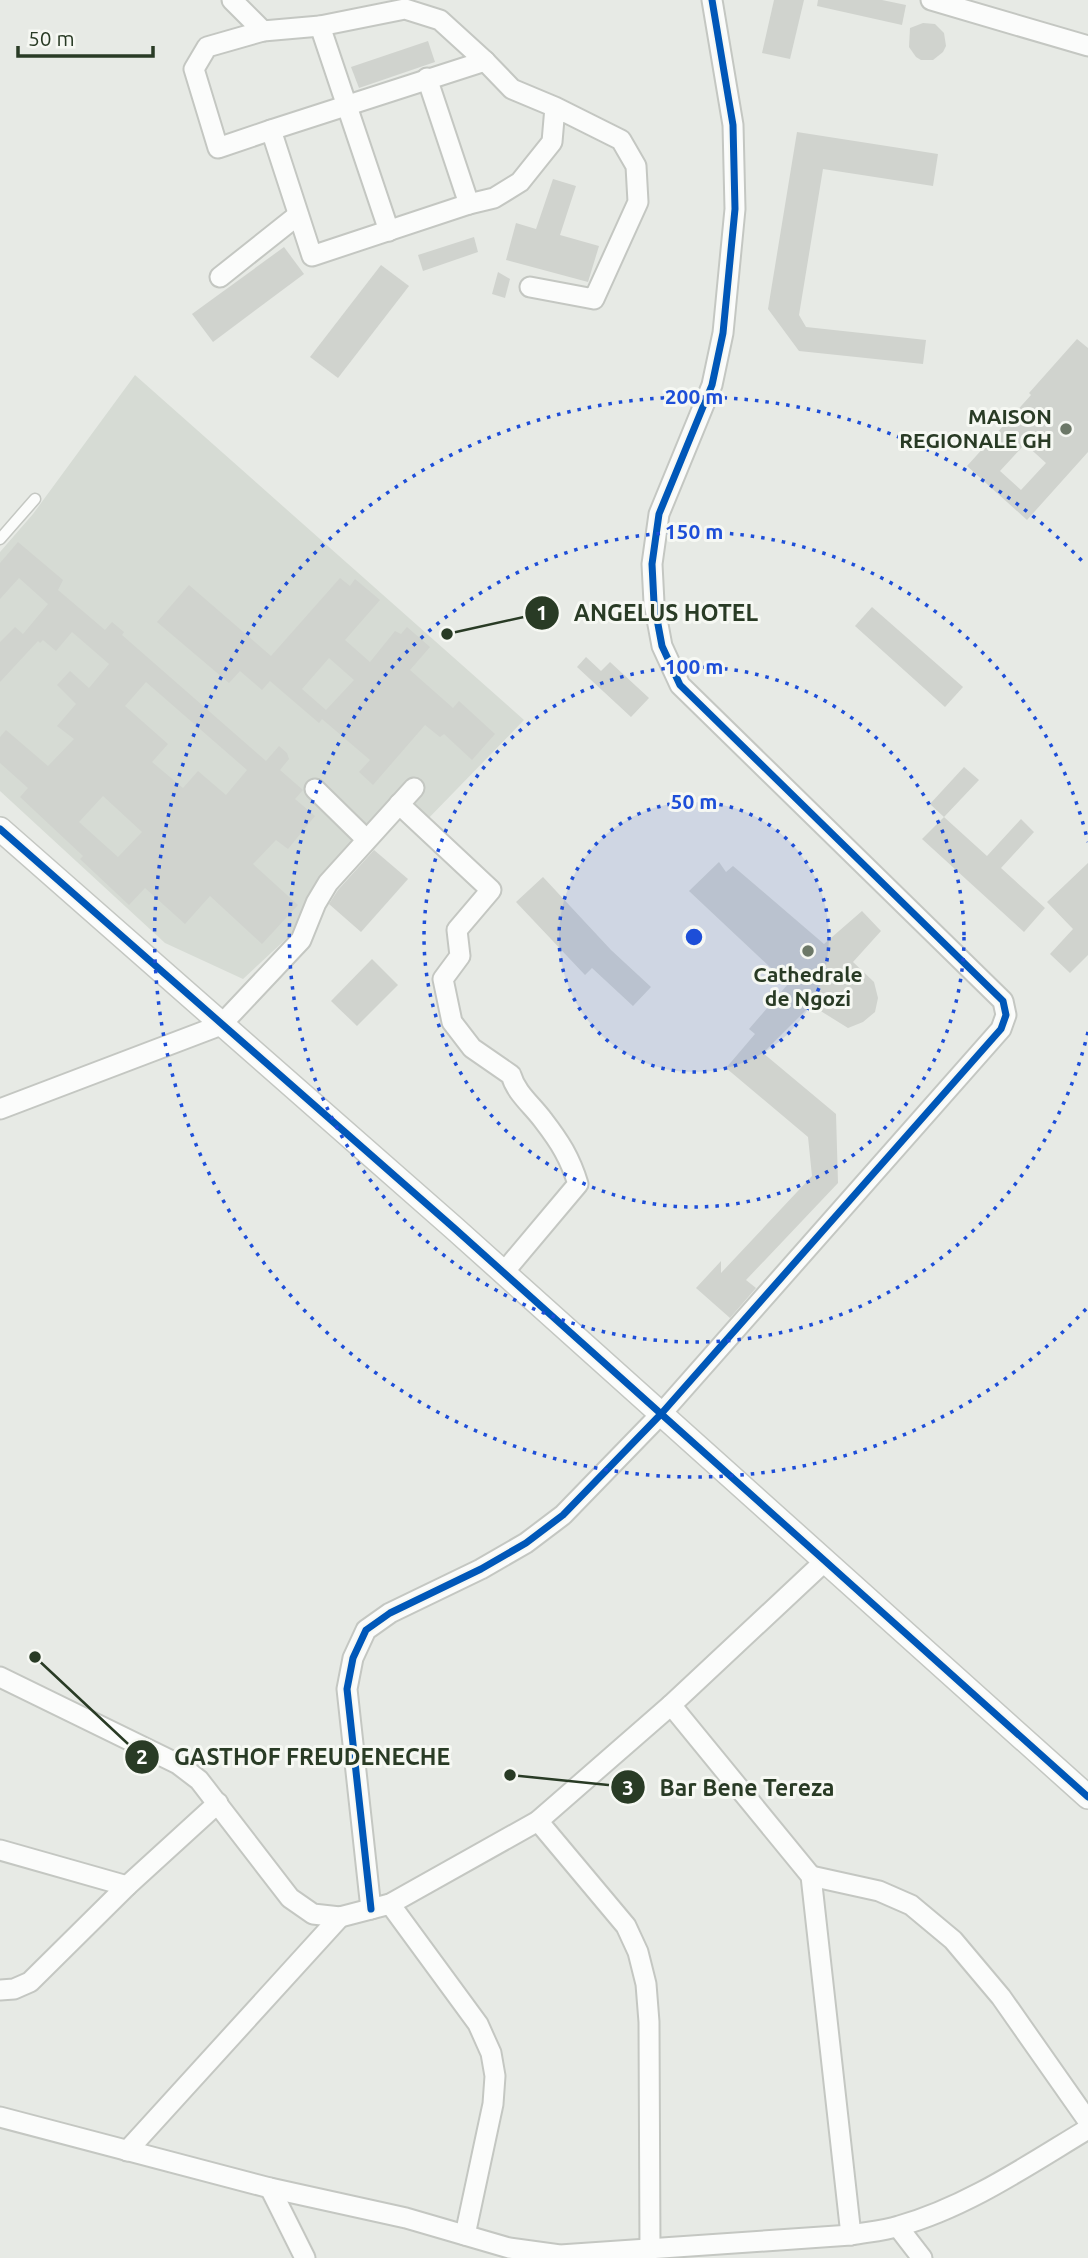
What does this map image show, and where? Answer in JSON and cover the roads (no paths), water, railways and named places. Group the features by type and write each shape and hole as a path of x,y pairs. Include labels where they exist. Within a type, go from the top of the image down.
{"street":[{"path":"232,0 263,31"},
{"path":"465,2235 493,2104 495,2076 491,2053 478,2024 380,1906 347,1689 353,1658 366,1630 390,1613 481,1569 526,1543 563,1515 662,1414 1001,1029 1006,1015 1003,1002 680,685 662,646 654,603 652,564 659,514 712,385 723,333 735,209 733,125 712,0"},
{"path":"931,0 1088,46"},
{"path":"485,61 218,148 194,69 206,47 263,31 320,26 405,9 440,20 485,61 512,89 621,140 636,166 638,202 594,299 530,287"},
{"path":"320,26 389,231"},
{"path":"427,78 469,204"},
{"path":"271,130 313,256 494,198 520,182 552,142 555,107"},
{"path":"220,277 298,215"},
{"path":"0,1109 221,1025 301,940 328,883 414,788"},
{"path":"315,789 366,839"},
{"path":"399,804 491,890 457,930 460,956 443,979 452,1022 472,1048 511,1075 514,1086 544,1121 569,1158 578,1184 503,1272"},
{"path":"0,829 503,1272 1088,1797"},
{"path":"0,1677 178,1764 199,1780 290,1898 313,1914 340,1917 380,1906 538,1821 671,1705 825,1561"},
{"path":"671,1705 811,1876 851,2235"},
{"path":"0,1990 15,1989 30,1982 218,1803"},
{"path":"538,1821 625,1926 638,1952 646,1984 649,2022 650,2250"},
{"path":"0,1850 128,1886"},
{"path":"811,1876 879,1891 911,1905 953,1940 1001,1997 1088,2120"},
{"path":"127,2151 340,1917"},
{"path":"0,2117 270,2188 406,2218 509,2248 560,2255 851,2235 898,2227 945,2210 1015,2173 1088,2129"},
{"path":"270,2188 305,2258"},
{"path":"898,2227 922,2258"}],"lane":[{"path":"0,539 35,499"}],"place":[{"name":"MAISON REGIONALE GH","path":"1066,429"},
{"name":"ANGELUS HOTEL","path":"447,634"},
{"name":"Cathedrale de Ngozi","path":"808,951"},
{"name":"GASTHOF FREUDENECHE","path":"35,1657"},
{"name":"Bar Bene Tereza","path":"510,1775"}]}
